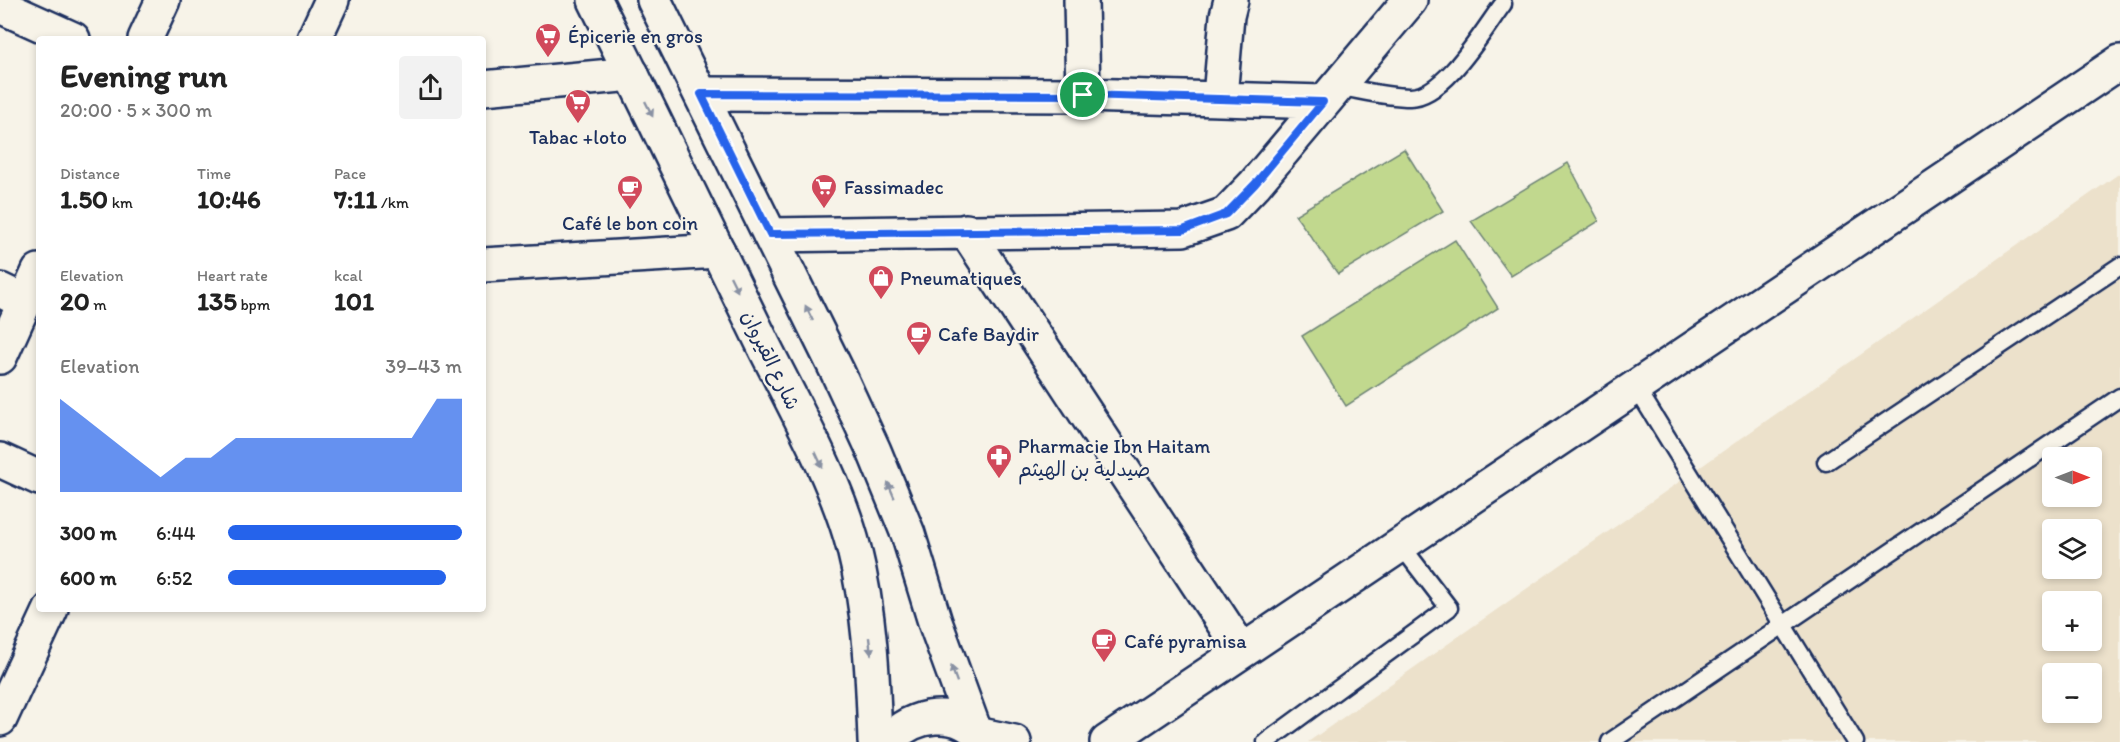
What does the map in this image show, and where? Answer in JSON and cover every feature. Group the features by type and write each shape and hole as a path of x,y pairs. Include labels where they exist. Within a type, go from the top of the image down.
{"street":[{"path":"146,36 163,0"},
{"path":"315,36 332,0"},
{"name":"شارع القيروان","path":"595,0 840,506 854,547 864,593 873,669 875,742"},
{"path":"654,0 838,373 893,494 980,735"},
{"path":"1081,0 1083,95"},
{"path":"1220,97 1227,16 1231,0"},
{"path":"770,234 1183,230 1226,214 1255,184 1410,0"},
{"path":"0,6 66,36"},
{"path":"1087,742 1113,737 2120,62"},
{"path":"486,88 632,75"},
{"path":"701,94 1220,97 1330,94"},
{"path":"966,231 1242,651"},
{"path":"486,265 718,251"},
{"path":"0,357 12,296 36,274"},
{"path":"0,460 36,477"},
{"path":"1,713 50,612"},
{"path":"887,742 904,726 927,718 952,718 980,735 1014,742"}],"lane":[{"path":"1330,94 1412,97 1431,90 1460,63 1503,4"},
{"path":"1826,462 2120,266"},
{"path":"1636,387 1855,742"},
{"path":"1610,742 2120,397"},
{"path":"1266,742 1449,608 1400,544"}],"shaded area":[{"path":"2120,173 2120,742 1308,742"}],"green space":[{"path":"1404,149 1443,211 1338,274 1295,215"},
{"path":"1568,163 1599,221 1511,276 1471,221"},
{"path":"1455,240 1498,308 1346,406 1302,336"}],"place":[{"name":"Épicerie en gros","path":"548,59"},
{"name":"Tabac +loto","path":"578,125"},
{"name":"Fassimadec","path":"824,210"},
{"name":"Café le bon coin","path":"630,211"},
{"name":"Pneumatiques","path":"881,301"},
{"name":"Cafe Baydir","path":"919,357"},
{"name":"Pharmacie Ibn Haitam صيدلية بن الهيثم","path":"999,480"},
{"name":"Café pyramisa","path":"1104,664"}],"route":[{"path":"701,94 1083,95 1220,97 1323,102 1255,184 1226,214 1183,230 770,234 701,94"}]}
